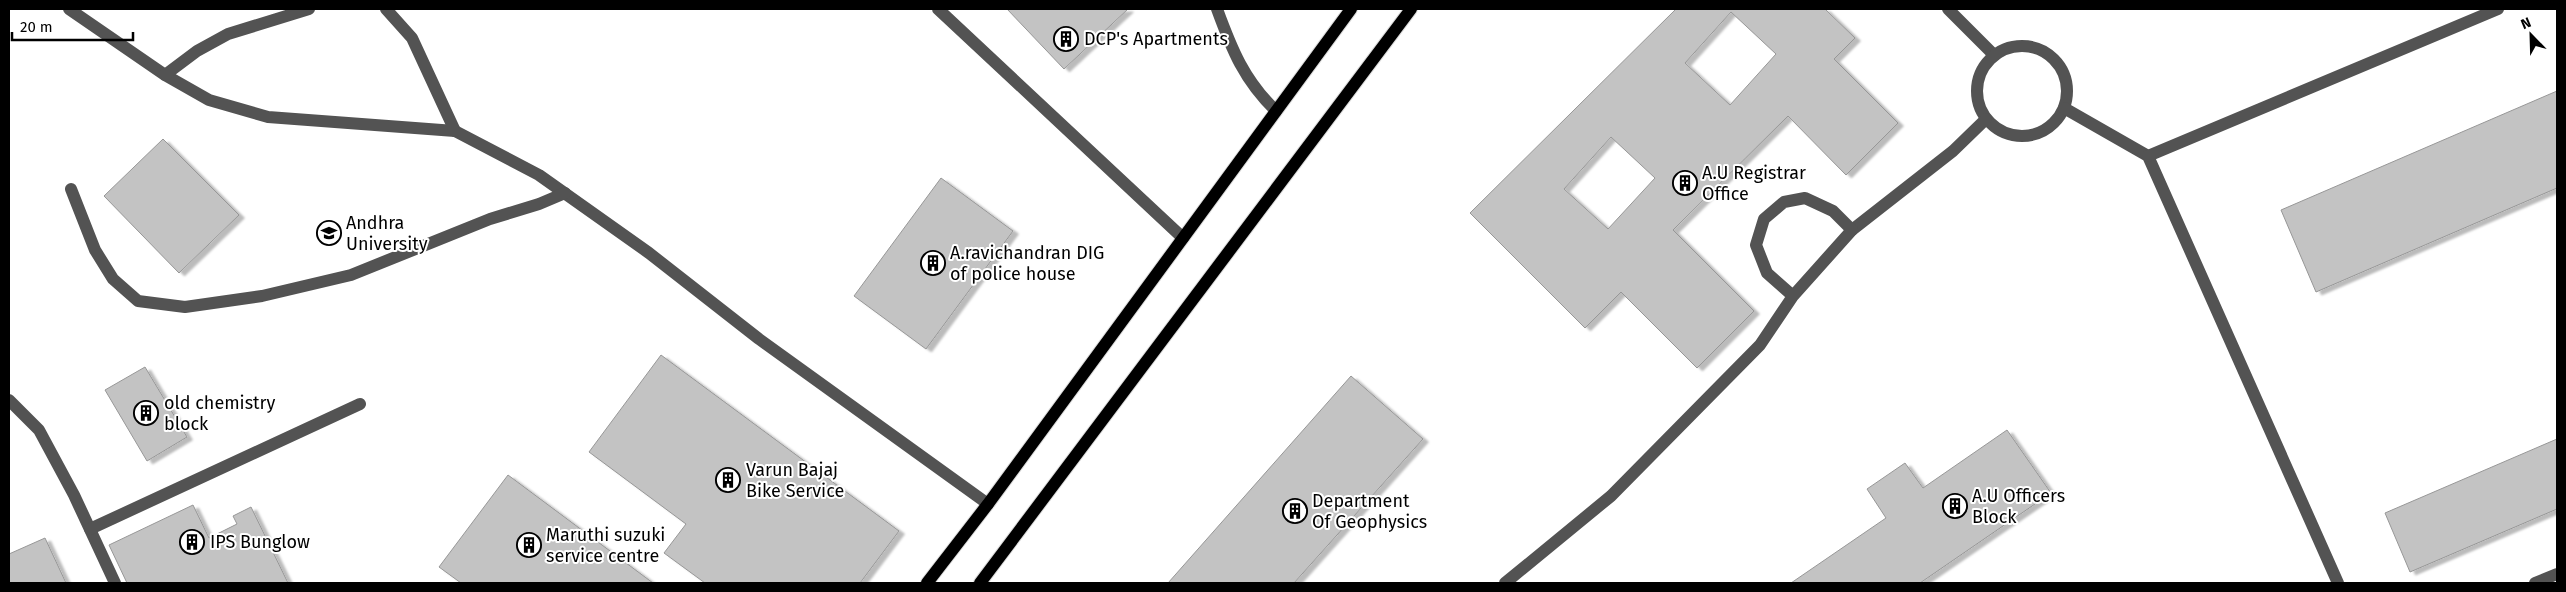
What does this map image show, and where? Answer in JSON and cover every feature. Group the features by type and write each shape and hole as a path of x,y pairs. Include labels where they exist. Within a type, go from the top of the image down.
{"main road":[{"path":"927,583 988,504 1351,9"},
{"path":"980,583 1411,9"}],"street":[{"path":"69,9 165,75 209,100 268,117 455,131 539,175 649,254 759,339 988,504"},
{"path":"165,75 197,51 228,34 309,9"},
{"path":"386,9 412,38 455,131"},
{"path":"938,9 1183,238"},
{"path":"1217,9 1239,64 1258,94 1276,111"},
{"path":"1948,9 1994,55"},
{"path":"2148,156 2498,9"},
{"path":"2034,47 2046,53 2058,63 2066,77 2068,93 2064,108 2056,121 2043,131 2028,136 2013,136 1998,130 1986,119 1979,106 1976,92 1978,78 1985,65 1994,55 2006,48 2034,47"},
{"path":"2064,108 2148,156 2338,583"},
{"path":"1504,583 1611,496 1760,346 1793,296 1852,230 1953,151 1986,119"},
{"path":"71,189 95,250 112,279 138,301 185,307 262,296 351,275 490,219 539,204 565,193"},
{"path":"1793,296 1767,273 1756,245 1764,219 1784,202 1805,198 1833,211 1852,230"},
{"path":"9,400 39,430 90,530 114,583"},
{"path":"90,530 360,404"},
{"path":"2535,583 2557,574"}],"building":[{"name":"DCP's Apartments","path":"1007,9 1128,9 1064,69"},
{"name":"A.U Registrar Office","path":"1676,9 1825,9 1855,38 1834,59 1898,123 1846,175 1788,116 1673,230 1754,311 1697,368 1621,292 1585,328 1470,213","holes":["1731,12 1776,54 1730,105 1685,63","1611,137 1655,178 1608,229 1564,189"]},
{"path":"2557,91 2557,188 2316,292 2281,210"},
{"path":"163,139 239,215 179,273 104,196"},
{"name":"A.ravichandran DIG of police house","path":"941,178 1013,231 926,349 854,296"},
{"name":"Varun Bajaj Bike Service","path":"661,355 899,531 860,583 705,583 664,553 686,524 589,452"},
{"name":"old chemistry block","path":"145,367 187,437 147,461 105,390"},
{"name":"Department Of Geophysics","path":"1351,376 1423,439 1294,583 1168,583"},
{"name":"A.U Officers Block","path":"2007,430 2051,493 1920,583 1791,583 1886,518 1867,489 1905,463 1923,488"},
{"path":"2557,439 2557,509 2410,572 2385,513"},
{"name":"Maruthi suzuki service centre","path":"508,475 653,583 461,583 439,567"},
{"name":"IPS Bunglow","path":"193,505 209,538 237,524 233,516 251,507 288,583 127,583 109,545"},
{"path":"45,538 66,583 9,583 9,554"}],"place":[{"name":"DCP's Apartments","path":"1066,39"},
{"name":"A.U Registrar Office","path":"1685,183"},
{"name":"Andhra University","path":"329,233"},
{"name":"A.ravichandran DIG of police house","path":"933,263"},
{"name":"old chemistry block","path":"146,413"},
{"name":"Varun Bajaj Bike Service","path":"728,480"},
{"name":"A.U Officers Block","path":"1955,506"},
{"name":"Department Of Geophysics","path":"1295,511"},
{"name":"IPS Bunglow","path":"192,542"},
{"name":"Maruthi suzuki service centre","path":"529,545"}]}
